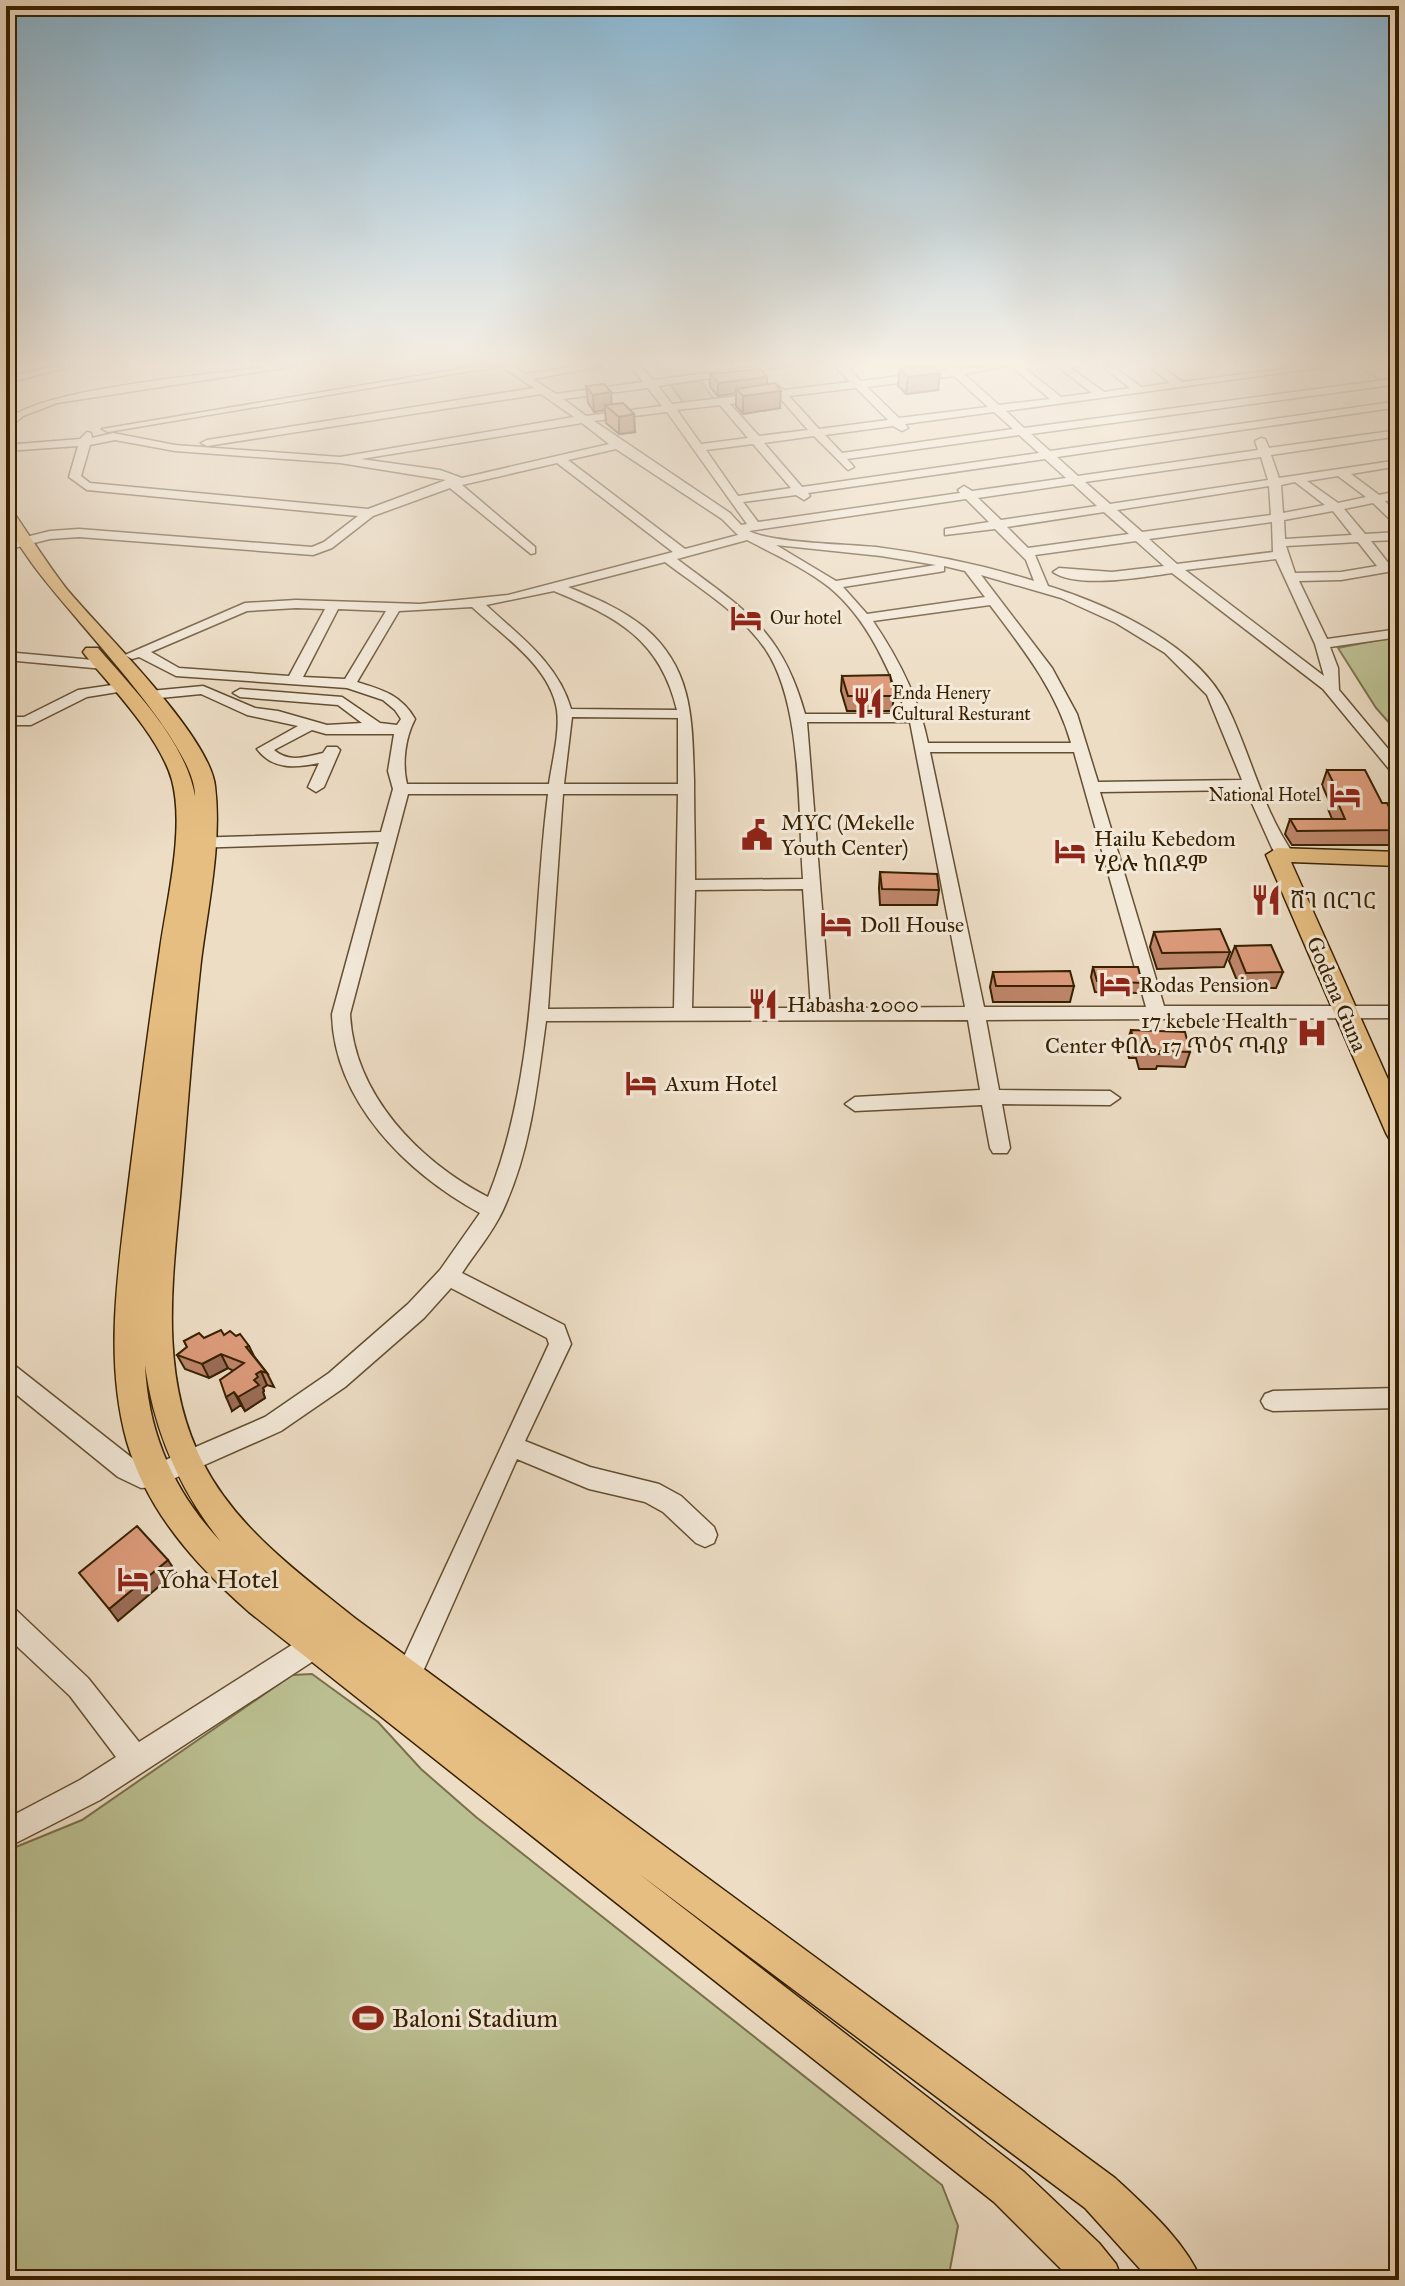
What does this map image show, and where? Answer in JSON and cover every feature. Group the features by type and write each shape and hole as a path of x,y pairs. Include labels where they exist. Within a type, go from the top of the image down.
{"main road":[{"path":"6,513 13,542 59,600 127,672 180,773 193,842 183,1018 155,1333 160,1381 170,1422 185,1464 215,1513 252,1553 344,1631 1100,2193 1128,2220 1179,2280"},
{"path":"193,842 178,894 151,1101 128,1323 133,1408 155,1476 177,1510 220,1563 315,1645 1009,2187 1083,2259 1100,2280"},
{"path":"1284,859 1399,859"},
{"path":"1284,859 1399,870"},
{"name":"Godena Guna","path":"1284,859 1351,1012 1399,1133"},
{"name":"Godena Guna","path":"1351,1012 1399,1096"}],"street":[{"path":"76,473 75,477 87,486 369,513"},
{"path":"429,473 454,481 531,550"},
{"path":"13,542 79,533 313,551 328,545 369,513 454,481 494,473"},
{"path":"577,473 684,554"},
{"path":"660,473 834,585 864,618 889,655 916,718 1000,1148"},
{"path":"714,473 734,500 751,533"},
{"path":"783,473 822,518"},
{"path":"853,473 874,495"},
{"path":"6,737 26,722 127,672 245,607 296,604 394,608 477,604 684,554 751,533 822,518 874,495 940,473"},
{"path":"947,473 1032,559 1043,589"},
{"path":"1067,473 1174,568 1332,691 1399,772"},
{"path":"734,500 799,491 970,496 1132,473"},
{"path":"1273,473 1280,517 1280,549 1331,668 1332,691"},
{"path":"949,532 1342,473 1392,510 1399,524"},
{"path":"1299,480 1337,508 1359,538 1392,566"},
{"path":"1026,552 1280,517 1399,495"},
{"path":"751,533 962,568 1043,589 1130,625 1173,653 1210,689 1284,859"},
{"path":"1059,572 1104,578 1280,549 1399,536"},
{"path":"668,558 756,629 780,662 799,718 821,1014"},
{"path":"1291,577 1341,576 1392,566"},
{"path":"834,585 962,568"},
{"path":"962,568 994,600 1045,668 1070,714 1157,1013"},
{"path":"554,586 618,613 641,630 681,687 685,714 687,885 683,1014"},
{"path":"864,618 994,600"},
{"path":"6,1372 127,1469 141,1477 155,1476 244,1439 300,1408 381,1342 448,1276 493,1210 521,1132 538,1015 565,713 558,688 546,669 477,604"},
{"path":"278,715 295,687 333,607"},
{"path":"349,684 394,608"},
{"path":"1322,644 1399,633"},
{"path":"6,656 127,672 235,698 295,687 349,684 378,693 407,712 396,771 401,789 341,1014 341,1031 350,1071 365,1098 434,1174 493,1210"},
{"path":"127,672 256,678 348,704 376,727"},
{"path":"203,690 217,675"},
{"path":"235,698 256,678"},
{"path":"348,704 378,693"},
{"path":"235,698 252,712 278,715 311,725 343,730 376,727 402,730"},
{"path":"565,713 685,714"},
{"path":"799,718 916,718"},
{"path":"6,721 26,722"},
{"path":"311,725 265,749 276,761 291,763 327,757"},
{"path":"316,787 327,757 343,730"},
{"path":"922,747 1079,748"},
{"path":"1092,787 1251,785"},
{"path":"401,789 686,789"},
{"path":"193,842 390,837"},
{"path":"687,885 813,884"},
{"path":"538,1015 1399,1012"},
{"path":"855,1104 991,1097 1110,1098"},
{"path":"408,1676 560,1344 560,1336 448,1276"},
{"path":"1273,1401 1399,1398"},
{"path":"511,1446 589,1478 650,1492 672,1504 705,1535"},
{"path":"6,1618 79,1687 136,1761"},
{"path":"6,1834 90,1790 315,1645"}],"green space":[{"path":"1399,636 1399,734 1376,708 1338,648"},
{"name":"Baloni Stadium","path":"312,1674 378,1722 421,1769 476,1817 942,2185 958,2226 948,2280 6,2280 6,1851 82,1820 292,1675"}],"building":[{"path":"890,675 894,696 848,696 842,676"},
{"path":"1327,770 1365,770 1382,803 1387,803 1399,830 1297,831 1290,819 1345,819 1334,794 1339,794"},
{"path":"880,872 937,874 939,890 882,889"},
{"path":"1220,929 1230,952 1162,953 1154,932"},
{"path":"1271,945 1283,972 1246,973 1235,946"},
{"path":"1093,967 1138,967 1142,983 1097,981"},
{"path":"1070,971 1074,986 996,986 993,972"},
{"path":"1131,1030 1185,1032 1190,1052 1144,1053 1141,1043 1134,1042"},
{"path":"221,1330 224,1335 230,1331 236,1336 240,1334 249,1346 246,1347 267,1373 261,1371 256,1374 258,1377 254,1380 259,1385 238,1397 234,1392 226,1397 220,1380 244,1363 221,1354 202,1364 177,1355 187,1347 184,1341 199,1333 204,1338"},
{"name":"Yoha Hotel","path":"137,1526 168,1560 109,1609 79,1573"}],"place":[{"name":"Our hotel","path":"746,618"},
{"name":"Enda Henery Cultural Resturant","path":"868,703"},
{"name":"National Hotel","path":"1345,795"},
{"name":"MYC (Mekelle Youth Center)","path":"757,835"},
{"name":"Hailu Kebedom ሃይሉ ከበዶም","path":"1070,851"},
{"name":"ሸገ በርገር","path":"1266,900"},
{"name":"Doll House","path":"836,924"},
{"name":"Rodas Pension","path":"1115,984"},
{"name":"Habasha 2000","path":"763,1004"},
{"name":"17 kebele Health Center ቀበሌ 17 ጥዕና ጣብያ","path":"1312,1033"},
{"name":"Axum Hotel","path":"641,1083"},
{"name":"Yoha Hotel","path":"133,1579"},
{"name":"Baloni Stadium","path":"368,2018"}]}
